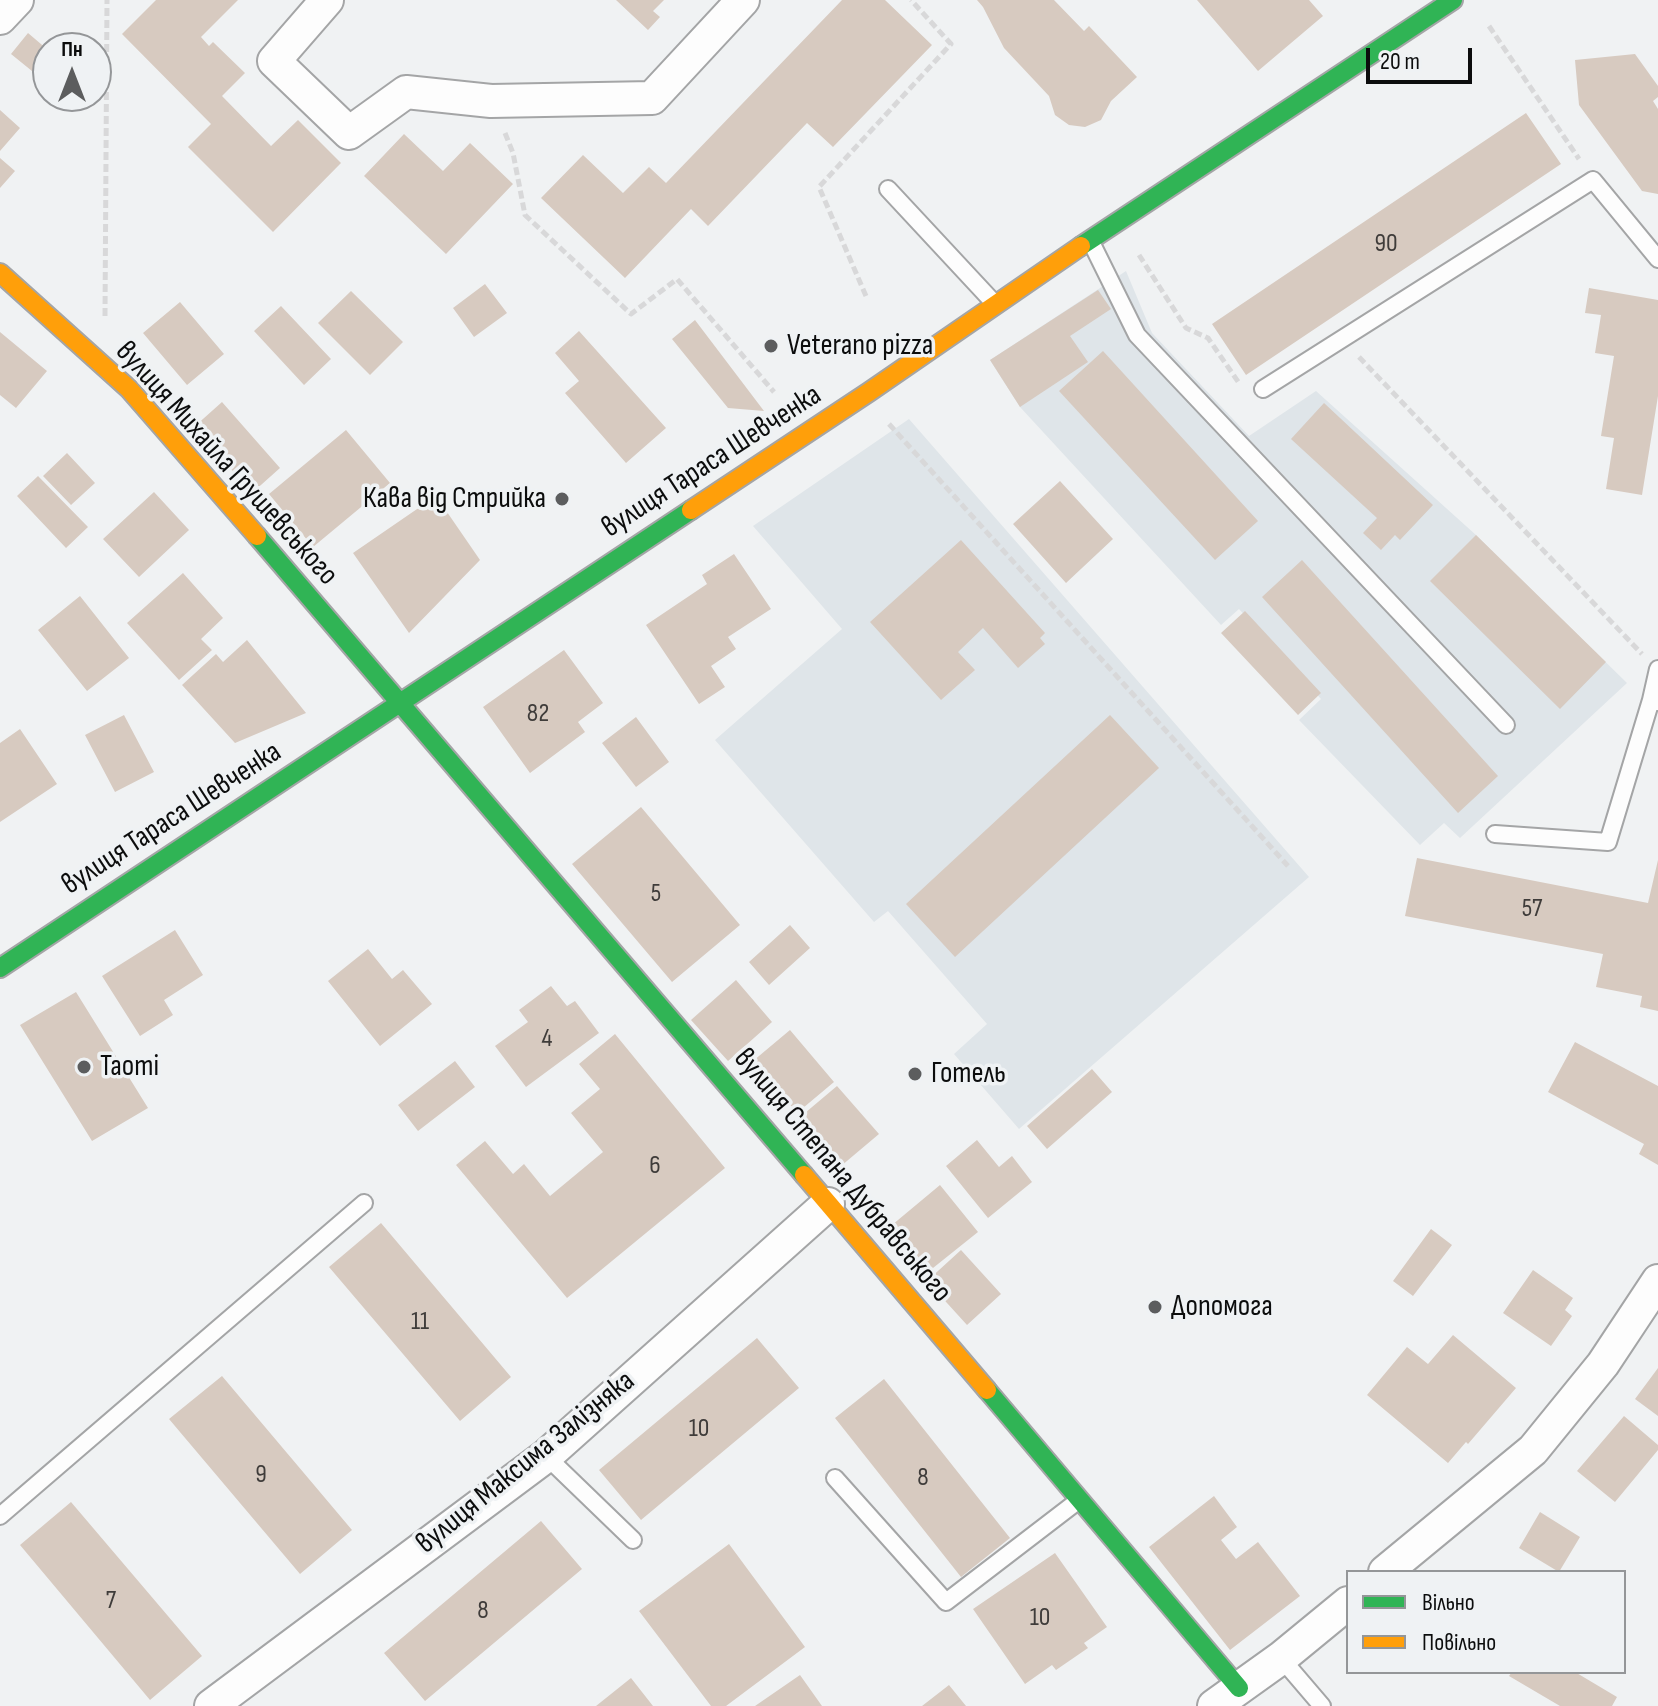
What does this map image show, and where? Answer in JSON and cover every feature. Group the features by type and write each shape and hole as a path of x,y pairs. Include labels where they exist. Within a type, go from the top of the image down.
{"street":[{"path":"0,18 17,0"},
{"path":"327,0 274,61 349,133 406,92 491,101 652,98 743,0"},
{"name":"вулиця Тараса Шевченка","path":"0,968 869,392 1090,240 1453,0"},
{"name":"вулиця Михайла Грушевського","path":"0,273 129,389 400,702"},
{"name":"вулиця Степана Дубравського","path":"400,702 1080,1499 1226,1697"},
{"name":"вулиця Максима Залізняка","path":"211,1706 546,1456 828,1204"},
{"path":"1387,1570 1533,1450 1603,1364 1658,1281"},
{"path":"1226,1697 1281,1658 1346,1605"}],"lane":[{"path":"1263,389 1593,180 1658,259"},
{"path":"888,189 996,306"},
{"path":"1090,240 1137,335 1506,725"},
{"path":"1495,834 1608,842 1654,701 1658,670"},
{"path":"0,1516 364,1203"},
{"path":"546,1456 633,1540"},
{"path":"835,1478 946,1602 1080,1499"},
{"path":"1281,1658 1322,1706"}],"path":[{"path":"105,317 107,0"},
{"path":"866,296 819,187 951,44 911,0"},
{"path":"1489,26 1593,180"},
{"path":"491,101 513,153 525,215 631,314 677,279 774,392"},
{"path":"1139,254 1186,328 1208,338 1246,393 1263,389"},
{"path":"1342,339 1658,670"},
{"path":"869,392 893,430 1288,866"}],"shaded area":[{"path":"1126,271 1152,333 1249,436 1316,391 1476,535 1627,683 1460,838 1444,823 1420,845 1299,720 1321,699 1239,609 1221,625 1020,407 990,360"},
{"path":"909,419 1309,877 1019,1129 954,1054 987,1024 888,911 874,922 715,740 842,629 753,526"}],"building":[{"path":"156,0 238,0 201,37 209,46 213,42 245,73 222,96 271,146 298,120 341,163 273,232 188,147 211,124 122,34"},
{"path":"616,0 664,0 653,11 660,17 648,30"},
{"path":"842,0 885,0 932,45 833,147 807,123 708,226 691,209 625,278 541,198 583,155 623,193 649,167 666,183"},
{"path":"977,0 1054,0 1084,31 1089,26 1137,77 1111,101 1101,120 1085,127 1069,125 1055,115 1049,96 1004,48"},
{"path":"1197,0 1309,0 1323,16 1258,71"},
{"path":"28,33 32,36 32,71 11,54"},
{"path":"1635,54 1658,86 1658,97 1653,101 1658,109 1658,194 1642,191 1579,105 1575,60"},
{"path":"0,110 20,128 0,151"},
{"path":"1526,113 1561,164 1246,375 1212,324"},
{"path":"404,134 443,171 470,143 513,184 446,254 364,176"},
{"path":"0,158 15,171 0,188"},
{"path":"485,284 507,313 474,337 453,308"},
{"path":"1589,288 1658,300 1658,396 1642,495 1606,489 1614,438 1601,436 1614,356 1595,353 1601,315 1585,313"},
{"path":"1098,290 1111,309 1070,336 1088,362 1020,407 990,360"},
{"path":"351,291 403,342 370,375 318,323"},
{"path":"180,302 224,354 187,385 143,333"},
{"path":"281,306 331,359 304,385 254,331"},
{"path":"695,320 764,411 728,408 672,339"},
{"path":"579,331 666,428 626,463 565,393 579,381 555,353"},
{"path":"0,332 47,371 16,408 0,395"},
{"path":"1103,351 1258,521 1215,560 1059,391"},
{"path":"222,402 280,468 252,493 194,427"},
{"path":"1324,403 1433,505 1400,540 1395,535 1381,550 1363,533 1377,518 1291,439"},
{"path":"346,430 390,483 313,547 269,494"},
{"path":"67,453 95,483 71,505 43,476"},
{"path":"38,476 88,527 66,548 17,496"},
{"path":"1060,481 1113,539 1066,583 1013,524"},
{"path":"154,492 189,530 139,577 103,539"},
{"path":"436,496 480,560 409,633 353,553"},
{"path":"1476,535 1606,662 1560,709 1430,581"},
{"path":"961,540 1045,633 1040,638 1045,644 1018,668 983,628 958,652 975,670 941,700 870,622"},
{"path":"734,554 771,609 728,637 736,649 711,666 725,687 699,704 646,625 707,584 702,575"},
{"path":"1302,560 1498,776 1458,813 1262,597"},
{"path":"183,573 223,618 201,639 212,650 179,680 127,623"},
{"path":"80,596 129,658 87,691 38,630"},
{"path":"1245,611 1321,693 1298,715 1221,633"},
{"path":"247,640 306,713 235,743 182,685 216,654 223,662"},
{"path":"564,650 603,703 578,722 585,732 530,773 483,707"},
{"path":"124,715 154,772 115,792 85,735"},
{"path":"1110,715 1159,768 955,957 906,904"},
{"path":"636,717 669,762 636,787 602,743"},
{"path":"20,729 57,784 0,822 0,743"},
{"path":"641,807 740,925 672,982 572,864"},
{"path":"1417,858 1648,903 1658,860 1658,1011 1640,1007 1642,996 1596,987 1603,954 1405,916"},
{"path":"790,925 810,948 769,985 749,962"},
{"path":"175,930 203,975 164,1000 173,1015 140,1036 102,976"},
{"path":"368,949 392,979 403,970 432,1004 380,1046 328,981"},
{"path":"736,980 772,1022 728,1061 691,1020"},
{"path":"551,986 567,1006 575,1001 599,1033 526,1087 495,1046 528,1022 519,1010"},
{"name":"Taomi","path":"76,992 148,1108 92,1141 20,1025"},
{"path":"790,1030 834,1082 797,1113 753,1061"},
{"path":"615,1034 725,1168 567,1298 456,1165 485,1141 513,1174 524,1164 550,1196 603,1152 571,1113 600,1089 579,1064"},
{"path":"1575,1042 1658,1086 1658,1165 1639,1154 1644,1144 1548,1092"},
{"path":"455,1061 475,1087 418,1131 398,1105"},
{"path":"1092,1069 1112,1092 1047,1149 1027,1126"},
{"path":"837,1086 879,1134 841,1166 799,1118"},
{"path":"977,1140 999,1167 1012,1156 1032,1182 988,1218 946,1166"},
{"path":"940,1185 978,1232 923,1276 886,1230"},
{"path":"381,1223 511,1377 460,1421 329,1267"},
{"path":"1431,1229 1452,1245 1413,1296 1393,1281"},
{"path":"961,1250 1001,1294 967,1325 927,1281"},
{"path":"1533,1270 1573,1298 1565,1310 1572,1316 1551,1346 1503,1313"},
{"path":"1453,1335 1516,1388 1448,1463 1367,1395 1407,1347 1428,1364"},
{"path":"757,1338 799,1388 641,1520 599,1470"},
{"path":"1658,1368 1658,1416 1635,1399"},
{"path":"222,1376 352,1530 300,1574 169,1419"},
{"path":"884,1379 1010,1538 961,1577 835,1418"},
{"path":"1624,1416 1658,1445 1658,1450 1615,1502 1577,1471"},
{"path":"1214,1496 1237,1527 1221,1540 1236,1559 1258,1542 1300,1596 1230,1650 1149,1547"},
{"path":"71,1502 202,1656 150,1700 20,1545"},
{"path":"1540,1512 1580,1537 1560,1570 1519,1548"},
{"path":"541,1521 582,1569 425,1701 384,1653"},
{"path":"729,1544 805,1647 726,1706 711,1706 639,1611"},
{"path":"1055,1553 1107,1627 1084,1643 1088,1648 1056,1670 1052,1665 1025,1684 973,1609"},
{"path":"1578,1674 1617,1697 1612,1706 1560,1706 1509,1676"},
{"path":"800,1675 822,1706 755,1706"},
{"path":"631,1678 653,1706 596,1706"},
{"path":"949,1685 966,1706 922,1706"}],"traffic: fast":[{"path":"1081,246 1453,0"},
{"path":"0,968 691,510"},
{"path":"257,536 804,1175"},
{"path":"987,1390 1239,1688"}],"traffic: slow":[{"path":"691,510 1081,246"},
{"path":"0,273 129,389 257,536"},
{"path":"804,1175 987,1390"}],"place":[{"name":"Veterano pizza","path":"771,346"},
{"name":"Кава від Стрийка","path":"562,499"},
{"name":"Taomi","path":"84,1067"},
{"name":"Готель","path":"915,1074"},
{"name":"Допомога","path":"1155,1307"}]}
